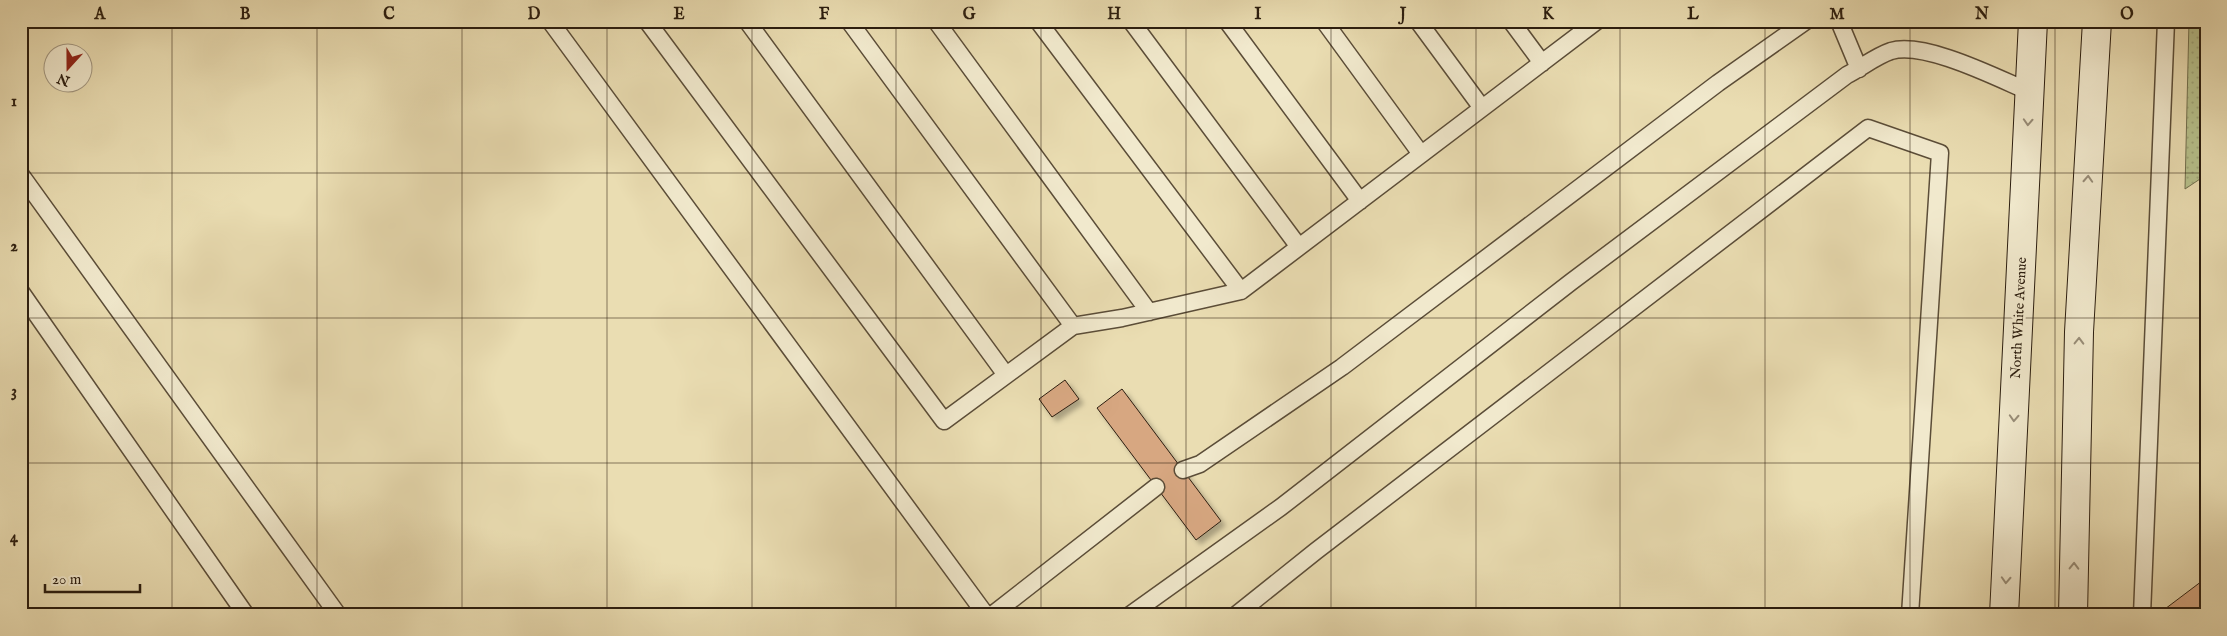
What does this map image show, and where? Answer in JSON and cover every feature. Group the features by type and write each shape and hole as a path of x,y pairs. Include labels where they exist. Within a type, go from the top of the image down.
{"main road":[{"name":"North White Avenue","path":"2004,615 2033,21"},
{"path":"2073,615 2079,332 2096,21"}],"lane":[{"path":"550,21 986,615"},
{"path":"647,21 944,420 1073,326 1149,312 1241,291 1597,21"},
{"path":"747,21 1006,375"},
{"path":"849,21 1073,326"},
{"path":"936,21 1149,312"},
{"path":"1038,21 1241,291"},
{"path":"1131,21 1299,247"},
{"path":"1227,21 1360,201"},
{"path":"1324,21 1421,154"},
{"path":"1418,21 1482,108"},
{"path":"1511,21 1542,63"},
{"path":"1183,470 1200,464 1342,367 1718,83 1806,21"},
{"path":"1839,21 1858,69"},
{"path":"2142,615 2166,21"},
{"path":"1130,615 1281,507 1608,254 1832,85 1858,69 1892,51 1926,51 2030,92"},
{"path":"1236,615 1316,551 1868,128 1940,153 1910,615"},
{"path":"21,174 338,615"},
{"path":"21,292 246,615"},
{"path":"992,615 1156,487"}],"green space":[{"path":"2189,21 2206,21 2206,175 2185,189"}],"building":[{"path":"1065,380 1079,399 1052,417 1039,399"},
{"path":"1122,389 1221,521 1196,540 1097,408"},
{"path":"2206,578 2206,615 2157,615"}]}
